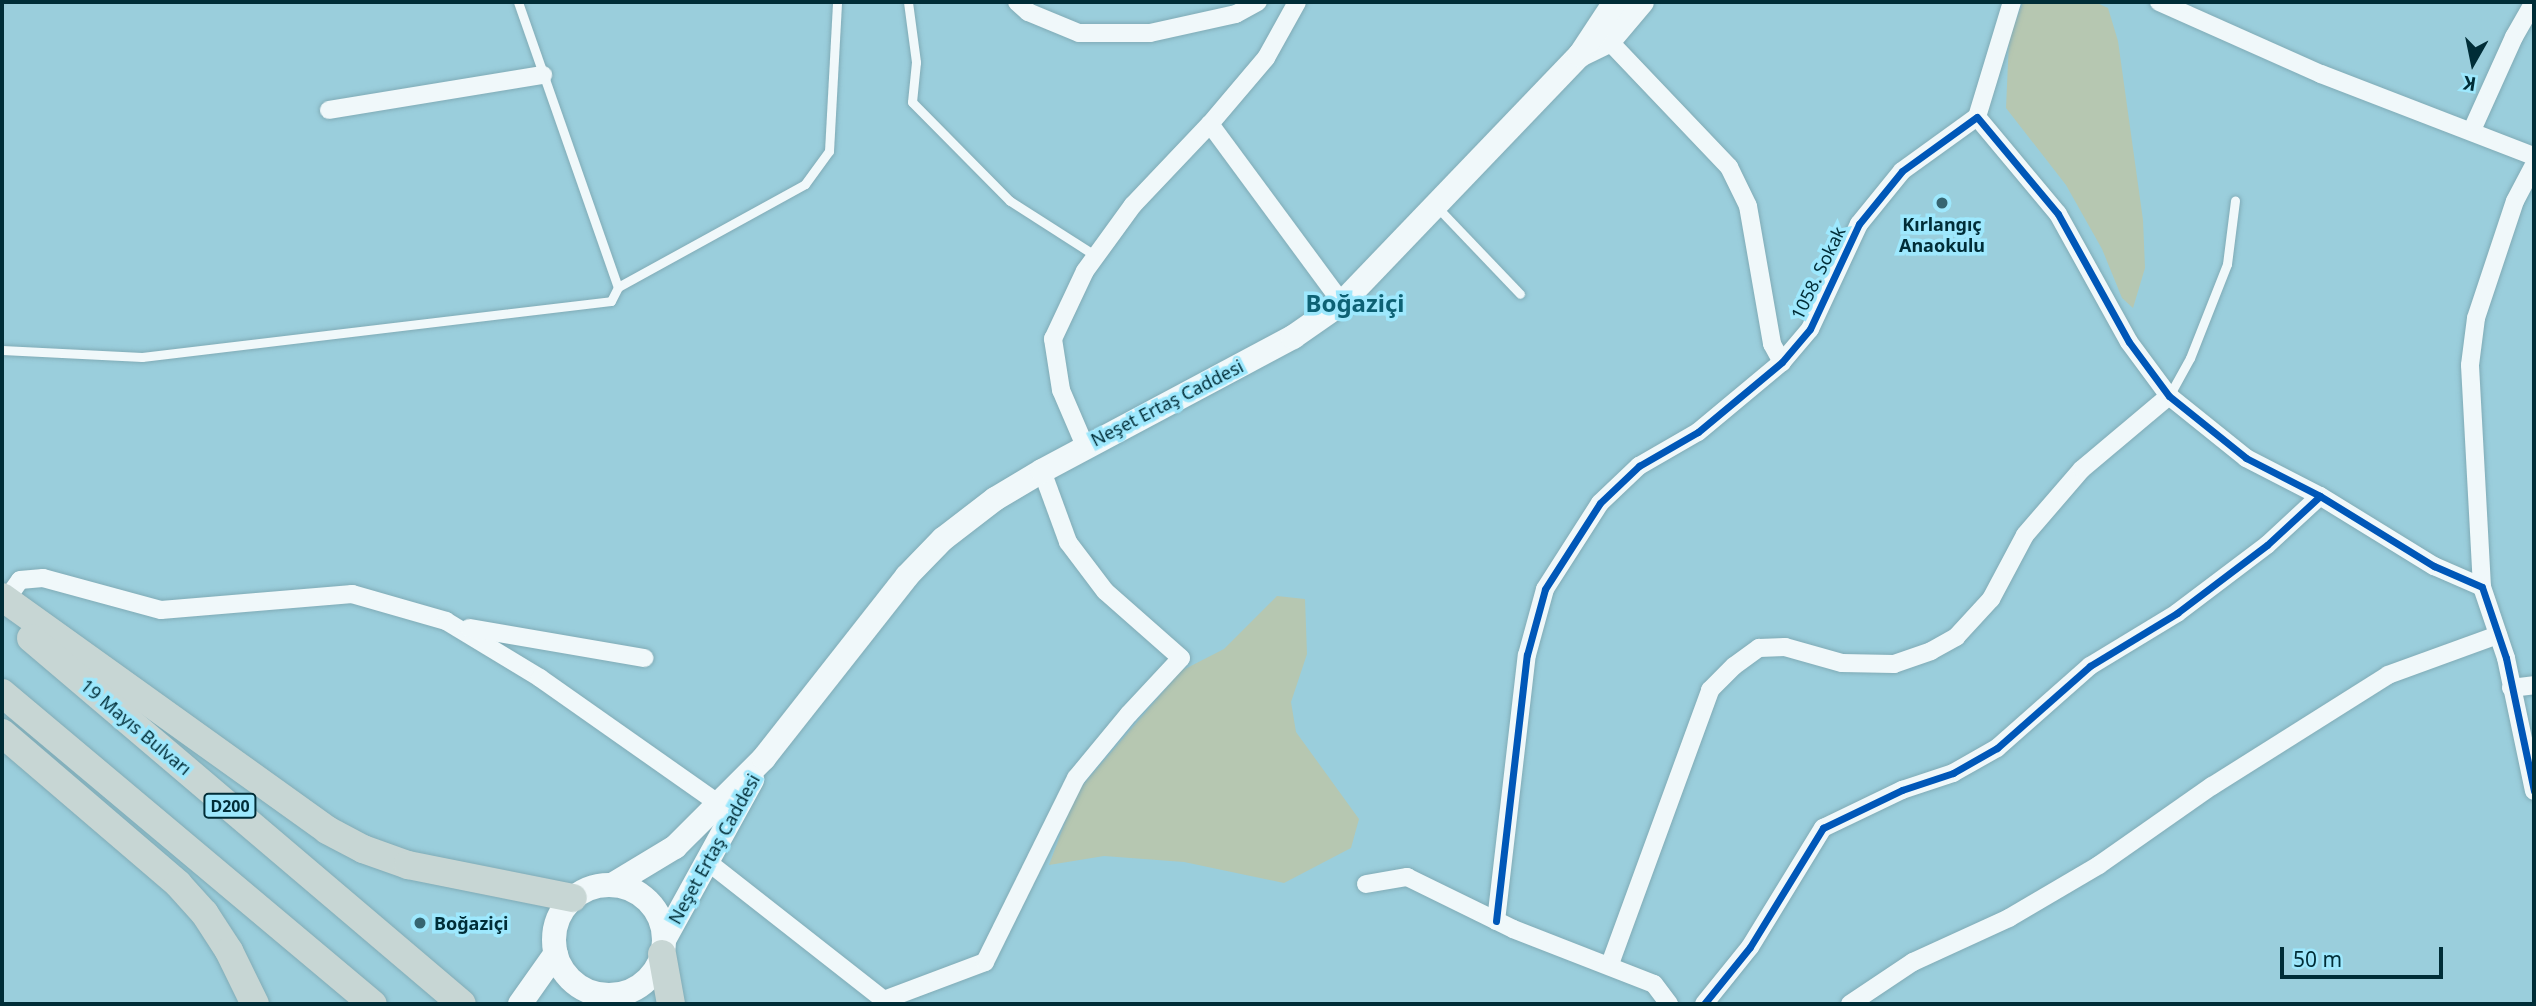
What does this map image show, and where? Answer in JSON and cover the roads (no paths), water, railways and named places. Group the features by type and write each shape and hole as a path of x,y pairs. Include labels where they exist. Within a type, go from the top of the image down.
{"highway":[{"path":"3,604 327,830 363,849 408,864 573,898"},
{"name":"19 Mayıs Bulvarı","path":"3,604 460,1002"},
{"path":"2,693 373,1004"},
{"path":"2,733 178,884 205,915 229,950 255,1004"},
{"path":"663,947 671,1004"}],"main road":[{"name":"Neşet Ertaş Caddesi","path":"612,885 674,847 764,758 907,576 943,539 985,507 1042,471 1293,337 1342,303 1580,55 1615,2"},
{"name":"Neşet Ertaş Caddesi","path":"1580,55 1609,41 1642,2"},
{"name":"Neşet Ertaş Caddesi","path":"663,947 764,758"},
{"path":"612,885 628,888 643,897 658,916 663,947 657,967 637,988 589,999 570,978 556,953 557,923 573,898 598,886 612,885"},
{"path":"520,1004 556,953"}],"street":[{"path":"1017,2 1028,12 1079,33 1150,33 1236,15 1258,2"},
{"path":"1085,446 1061,390 1053,339 1085,271 1133,205 1210,124 1266,58 1297,2"},
{"path":"2012,2 1976,117 2058,214 2129,342 2169,396 2246,458 2320,496 2434,566 2482,586"},
{"path":"2159,2 2198,9 2321,74 2534,156"},
{"path":"2472,130 2514,37 2534,2"},
{"path":"1609,41 1729,167 1748,206 1772,344 1782,362"},
{"path":"329,110 544,75"},
{"name":"1058. Sokak","path":"1496,921 1527,655 1545,589 1600,503 1639,466 1698,432 1782,362 1810,329 1859,224 1902,171 1976,117"},
{"path":"1210,124 1342,303"},
{"path":"2534,165 2515,201 2476,318 2470,365 2482,586 2498,635 2534,791"},
{"path":"1610,964 1710,690 1734,666 1759,648 1786,647 1843,663 1894,664 1931,651 1956,637 1991,599 2025,535 2082,469 2169,396"},
{"path":"708,862 884,1002 985,962 1076,778 1129,713 1181,658 1105,591 1068,542 1042,471"},
{"path":"1704,1004 1750,947 1823,828 1902,790 1953,773 1997,748 2090,666 2177,613 2267,545 2320,496"},
{"path":"3,604 20,580 43,578 161,610 352,594 486,633 644,658"},
{"path":"446,621 540,678 718,803"},
{"path":"1850,1004 1913,962 2009,918 2099,865 2212,786 2388,675 2498,635"},
{"path":"2511,688 2534,685"},
{"path":"1366,884 1407,877 1496,921 1610,964 1654,984 1669,1004"}],"lane":[{"path":"518,2 618,287"},
{"path":"2,350 142,357 611,300 618,287 806,184 829,151 837,2"},
{"path":"908,2 916,62 912,102 1010,201 1096,256"},
{"path":"2169,396 2190,358 2227,264 2235,201"},
{"path":"1437,207 1520,294"}],"place":[{"name":"Kırlangıç Anaokulu","path":"1942,203"},
{"name":"Boğaziçi","path":"420,923"}],"district":[{"name":"Boğaziçi","path":"1355,303"}]}
